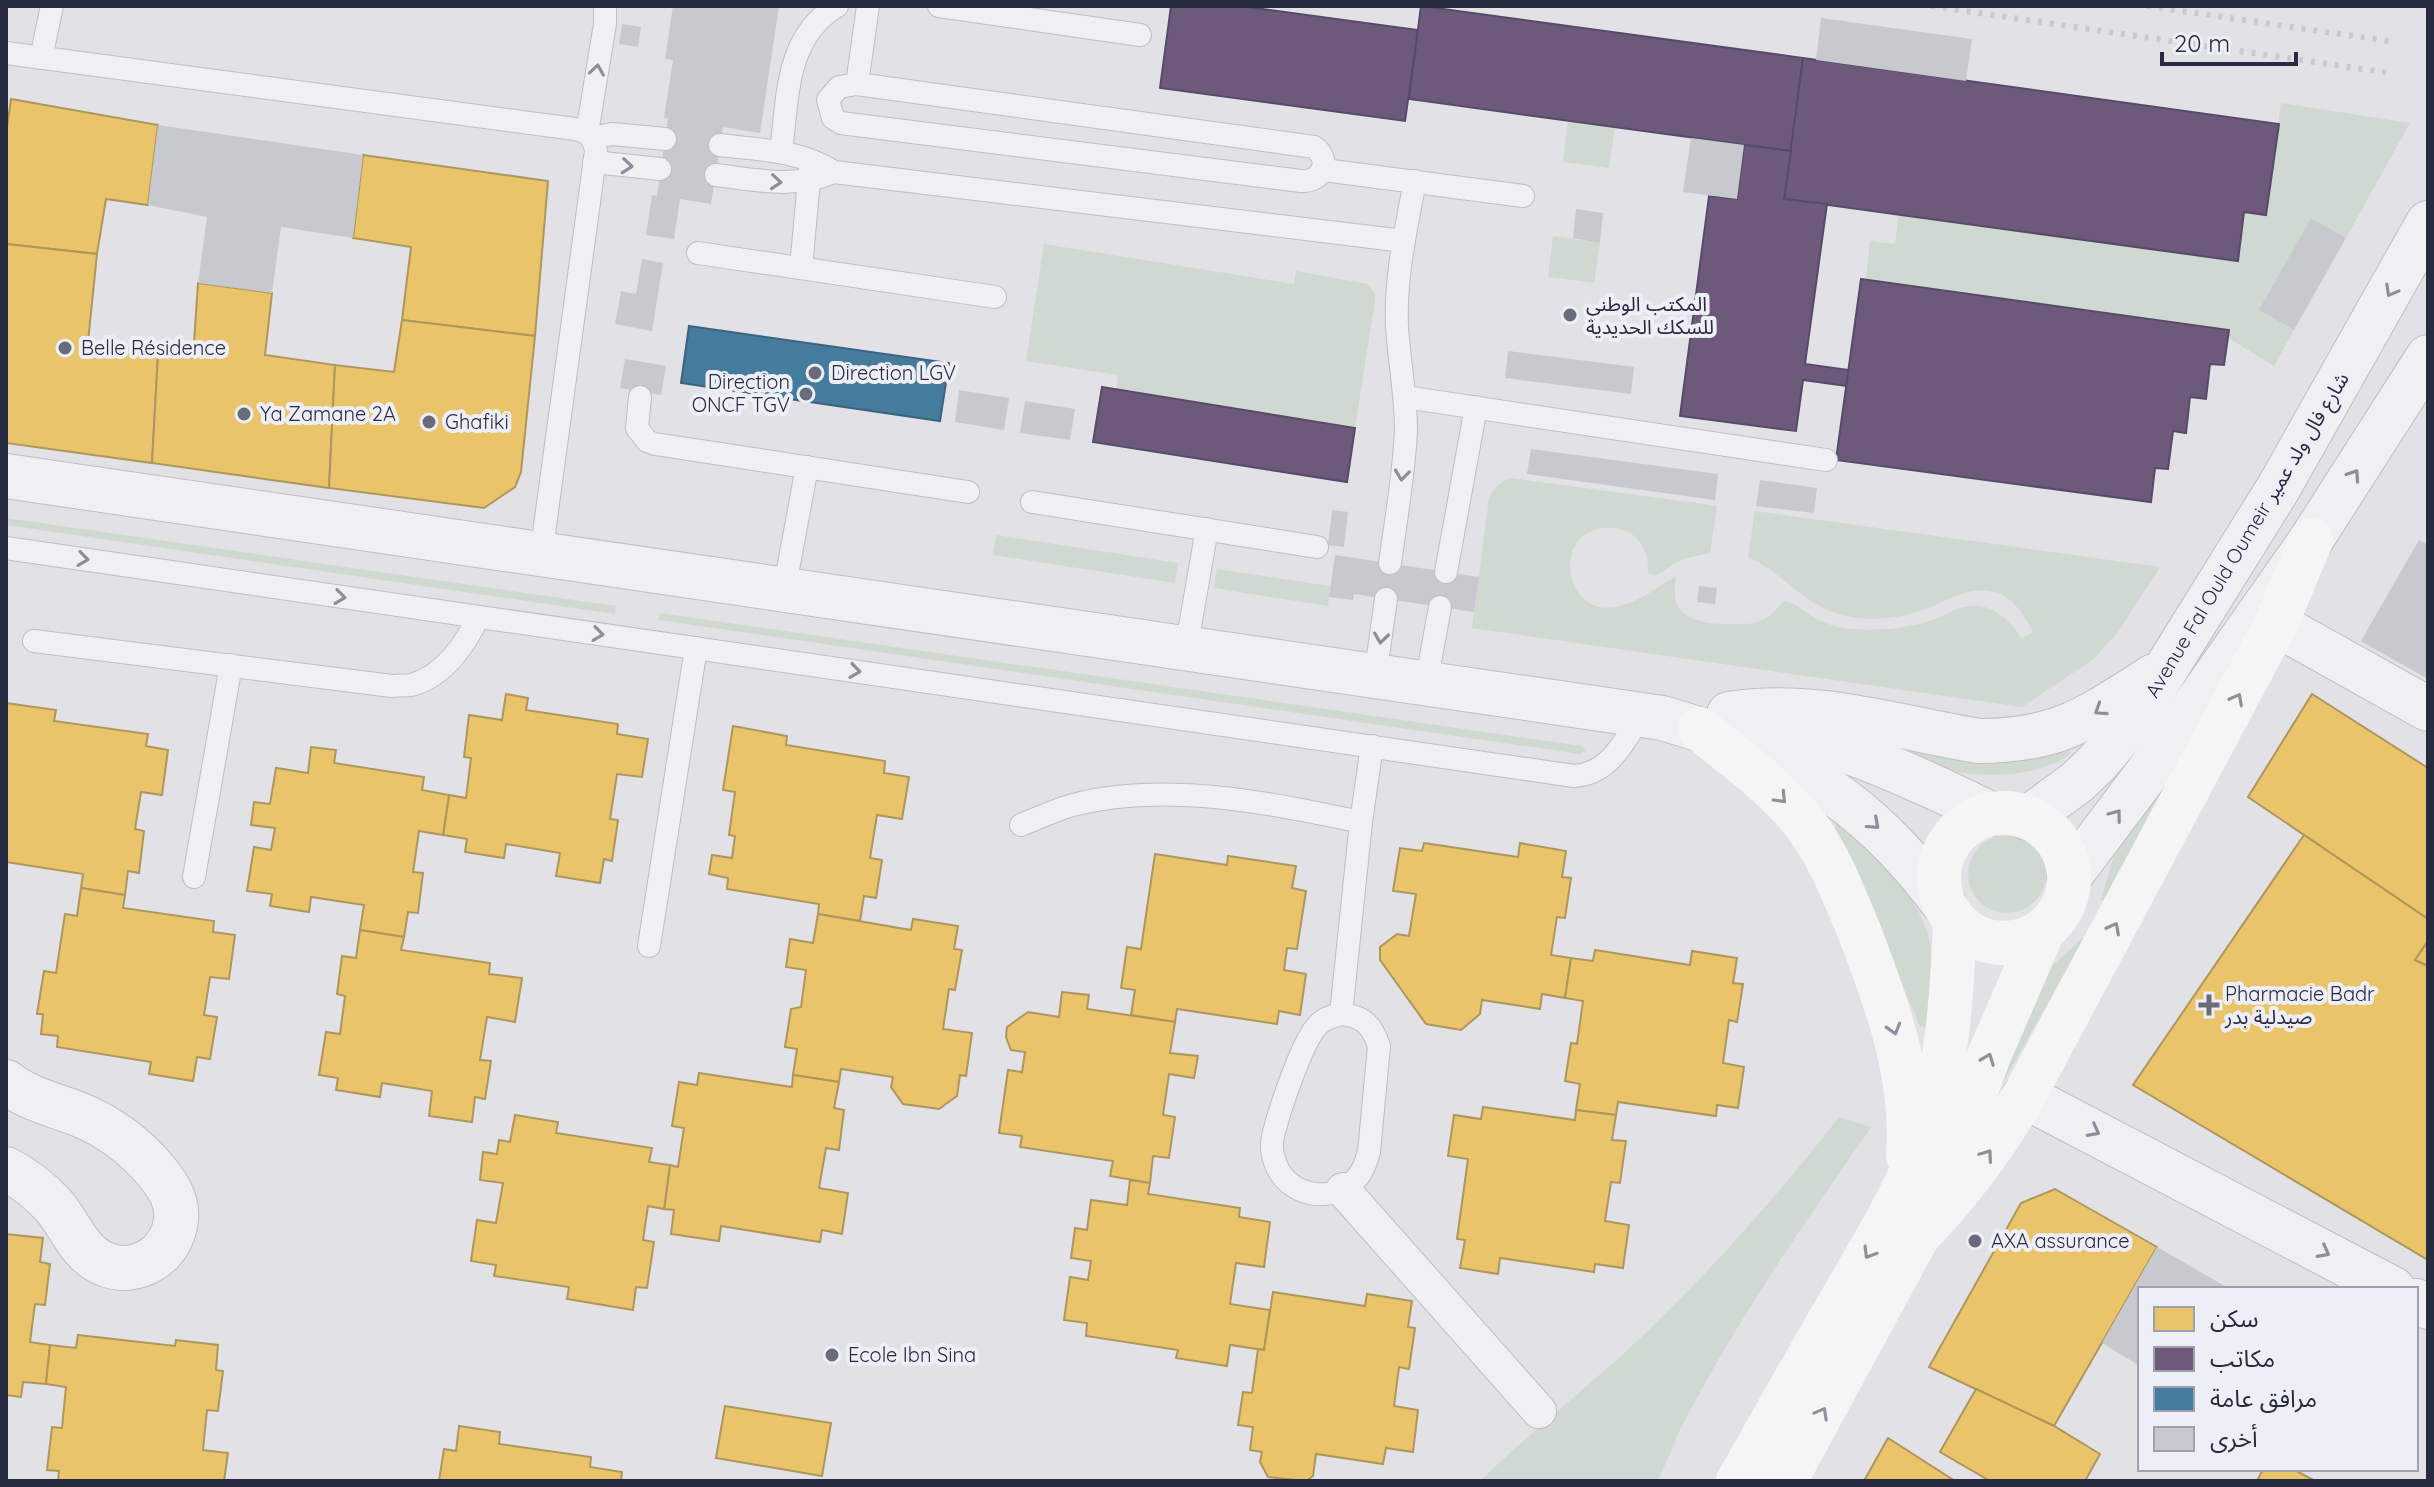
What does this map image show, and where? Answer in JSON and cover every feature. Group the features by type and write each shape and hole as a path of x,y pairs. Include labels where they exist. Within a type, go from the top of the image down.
{"main road":[{"path":"1918,1236 1949,1204 1984,1159 2024,1096 2276,624 2311,540"},
{"path":"1683,719 1767,784 1789,805 1824,852 1838,879 1879,985 1897,1042 1904,1077 1908,1138 1906,1184"},
{"path":"1738,1481 1882,1230 1906,1184 1925,1135 1939,1087 1948,1036 1949,913 1938,879 1949,842 1967,824 2009,816 2042,825 2061,848 2069,877 2065,902 2043,931 2018,942 1991,942 1977,939 1949,913"},
{"path":"1785,1481 1918,1236 1956,1147 1988,1058 2043,931"}],"street":[{"name":"Avenue Fal Ould Oumeir شارع فال ولد عمير","path":"2009,816 2064,792 2098,762 2136,717 2287,474 2428,223"},
{"name":"Avenue Fal Ould Oumeir شارع فال ولد عمير","path":"2069,877 2151,768 2311,540 2428,357"},
{"path":"6,476 1375,677 1683,719 1837,745 2009,816"},
{"path":"2276,624 2428,709"},
{"path":"1683,719 1773,709 1804,710 1978,741 2006,741 2062,730 2087,719 2166,668"},
{"path":"1683,719 1772,756 1837,794 1895,845 1949,913"},
{"path":"6,1082 20,1093 107,1128 129,1144 167,1184 174,1198 174,1231 167,1246 156,1258 141,1266 109,1266 83,1250 70,1227 36,1188 6,1169"},
{"path":"2024,1096 2389,1287"},
{"path":"1343,1190 1539,1411"}],"lane":[{"path":"41,58 52,6"},
{"path":"541,555 596,151 590,135 605,6"},
{"path":"781,152 797,51 813,24 837,6"},
{"path":"857,84 868,6"},
{"path":"939,6 1140,35"},
{"path":"6,53 559,127 590,135 665,139"},
{"path":"857,84 1314,147 1321,152 1325,161 1324,170 1310,181 1301,181 841,123 833,118 828,100 839,87 857,84"},
{"path":"720,145 781,152 810,171"},
{"path":"594,162 660,169"},
{"path":"1324,170 1523,196"},
{"path":"801,268 810,171"},
{"path":"716,175 783,183 810,171 834,172 1404,241"},
{"path":"1390,563 1405,457 1405,397 1397,297 1415,181"},
{"path":"698,253 995,297"},
{"path":"640,397 637,428 647,441 968,492"},
{"path":"1405,397 1826,460"},
{"path":"1446,572 1476,407"},
{"path":"784,591 807,467"},
{"path":"1032,502 1317,547"},
{"path":"1186,649 1207,529"},
{"path":"6,548 1574,776 1586,776 1606,766 1683,719"},
{"path":"1375,677 1386,599"},
{"path":"1426,684 1440,607"},
{"path":"34,641 392,686 412,685 433,674 466,643 478,617"},
{"path":"649,946 696,648"},
{"path":"194,877 231,665"},
{"path":"1341,1014 1372,746"},
{"path":"1021,825 1074,805 1149,795 1220,799 1291,808 1361,822"},
{"path":"1341,1014 1355,1015 1366,1022 1375,1033 1379,1046 1369,1152 1364,1167 1343,1190 1311,1194 1297,1189 1284,1179 1275,1165 1273,1133 1307,1042 1320,1023 1341,1014"}],"shaded area":[{"path":"2281,103 2410,123 2346,238 2311,218 2260,310 2294,330 2274,366 2227,337 2228,330 1866,280 1870,241 1895,244 1899,215 2237,260 2244,212 2266,214"},
{"path":"1568,121 1615,127 1609,168 1563,162"},
{"path":"1553,236 1600,243 1594,283 1548,277"},
{"path":"1044,244 1294,284 1296,271 1368,284 1375,294 1375,300 1355,428 1116,390 1118,375 1026,361"},
{"path":"1511,478 1717,506 1710,553 1683,559 1656,575 1648,573 1648,561 1642,544 1620,529 1604,528 1587,533 1576,544 1571,558 1575,588 1585,600 1598,607 1616,607 1632,602 1676,576 1676,599 1684,614 1711,623 1760,621 1773,613 1783,601 1828,624 1861,630 1912,625 1960,608 1980,606 2004,617 2022,639 2033,632 2011,601 1986,590 1893,617 1856,618 1831,611 1748,557 1755,511 2160,567 2118,632 2094,659 2022,707 1472,628 1489,499 1497,486"},
{"path":"6,518 616,606 615,614 6,525"},
{"path":"996,535 1178,563 1175,583 993,555"},
{"path":"1217,569 1330,586 1328,606 1214,588"},
{"path":"660,613 1582,746 1586,751 1580,754 659,620"},
{"path":"2195,731 2105,901 2101,899 2115,852"},
{"path":"1906,747 2035,757 2071,753 2035,770 1987,775 1940,767 1921,759"},
{"path":"1841,821 1899,882 1921,917 1932,957 1928,1026 1920,1026 1835,829 1837,822"},
{"path":"2007,835 2022,838 2034,847 2043,859 2046,874 2043,889 2034,901 2022,910 2007,913 1992,910 1980,901 1971,889 1968,874 1971,859 1980,847 1992,838"},
{"path":"2087,934 2001,1086 2006,1042 2045,972"},
{"path":"1839,1117 1871,1127 1746,1313 1680,1430 1657,1481 1480,1481 1681,1298 1751,1222"}],"building: سكن":[{"path":"11,99 158,125 148,205 106,199 97,254 6,244 6,134"},
{"path":"363,155 548,181 535,336 402,320 411,247 353,238"},
{"name":"Belle Résidence","path":"6,244 97,254 88,342 158,354 152,463 6,443"},
{"name":"Ya Zamane 2A","path":"198,283 272,293 265,355 335,365 329,488 152,463 158,354 193,358"},
{"name":"Ghafiki","path":"402,320 535,336 521,472 515,487 484,508 329,488 335,365 394,372"},
{"path":"506,694 528,698 526,710 618,724 617,734 648,739 642,777 617,774 610,819 618,820 612,861 604,859 600,883 556,876 560,853 506,844 504,858 465,852 467,839 443,835 449,795 466,798 471,758 464,757 469,715 502,720"},
{"path":"2312,694 2428,768 2428,919 2248,797"},
{"path":"6,703 56,710 54,721 148,734 146,746 168,750 162,795 141,792 135,829 144,831 139,873 128,871 125,895 81,888 83,874 6,862"},
{"path":"733,726 787,736 786,745 885,761 884,773 909,777 902,819 877,815 870,858 882,860 876,898 864,896 860,921 818,914 819,904 727,889 728,878 709,874 712,855 732,858 735,836 729,835 735,792 723,790"},
{"path":"311,747 336,750 334,763 424,777 422,790 449,795 443,835 419,831 413,872 423,873 418,913 408,912 404,937 360,930 364,905 311,897 309,912 270,906 272,894 247,891 254,847 271,850 275,828 251,825 254,802 270,804 276,768 308,773"},
{"path":"2304,835 2428,919 2428,941 2415,960 2428,966 2428,1260 2133,1085"},
{"path":"1424,843 1518,857 1520,843 1566,851 1562,877 1571,878 1565,918 1557,917 1551,955 1571,958 1565,998 1542,994 1540,1009 1482,1000 1480,1014 1461,1030 1426,1024 1380,960 1380,947 1397,934 1409,936 1416,894 1393,891 1400,848 1422,851"},
{"path":"1155,854 1227,865 1228,856 1296,866 1292,888 1306,891 1297,949 1287,948 1284,970 1306,974 1300,1015 1279,1011 1277,1024 1177,1009 1175,1022 1131,1015 1135,990 1121,988 1127,947 1141,949"},
{"path":"81,888 125,895 123,908 214,921 213,932 235,935 229,979 210,977 204,1015 217,1017 210,1059 197,1057 193,1081 149,1074 151,1062 57,1047 58,1036 41,1034 43,1014 37,1014 44,971 56,973 65,914 77,916"},
{"path":"818,914 911,930 913,919 958,926 954,949 962,950 955,990 949,989 943,1029 972,1033 966,1076 960,1075 957,1096 939,1109 903,1104 891,1087 893,1077 841,1069 839,1082 793,1075 797,1049 785,1047 791,1009 801,1007 806,970 786,967 790,939 813,943"},
{"path":"360,930 404,937 401,950 490,963 489,974 522,978 515,1022 487,1017 480,1060 491,1061 485,1099 475,1097 472,1122 429,1116 432,1091 382,1083 380,1097 336,1090 338,1078 319,1075 326,1032 340,1034 345,996 337,994 342,956 356,958"},
{"path":"2428,941 2428,966 2415,960"},
{"path":"1595,950 1690,965 1692,951 1737,958 1733,983 1743,984 1737,1022 1729,1020 1723,1063 1744,1067 1738,1108 1717,1105 1716,1116 1618,1102 1616,1115 1576,1110 1580,1084 1565,1081 1571,1043 1577,1044 1583,1001 1565,998 1571,958 1593,961"},
{"path":"1062,992 1089,995 1087,1009 1175,1022 1170,1053 1198,1056 1194,1078 1169,1074 1163,1115 1175,1117 1169,1158 1153,1156 1150,1183 1110,1176 1113,1161 1020,1147 1022,1136 999,1133 1008,1070 1022,1072 1025,1052 1011,1050 1006,1037 1007,1027 1028,1012 1059,1017"},
{"path":"699,1073 792,1087 793,1075 839,1082 834,1108 844,1110 839,1150 826,1148 819,1188 848,1193 842,1234 822,1230 820,1242 721,1226 719,1241 671,1234 674,1210 664,1209 670,1165 678,1167 684,1128 672,1126 679,1082 697,1085"},
{"path":"1483,1107 1575,1120 1576,1110 1616,1115 1612,1140 1626,1141 1620,1183 1611,1182 1605,1221 1629,1225 1623,1268 1595,1264 1594,1272 1500,1258 1498,1274 1460,1268 1465,1240 1457,1239 1468,1159 1448,1156 1454,1115 1481,1119"},
{"path":"515,1115 558,1122 556,1133 652,1148 649,1162 670,1165 664,1209 648,1206 643,1240 654,1242 647,1288 636,1287 633,1310 567,1299 569,1287 494,1276 496,1265 471,1261 477,1220 496,1223 503,1183 480,1180 483,1152 497,1154 499,1140 510,1142"},
{"path":"1130,1180 1150,1183 1148,1194 1240,1208 1239,1217 1270,1222 1264,1267 1236,1263 1230,1304 1270,1310 1264,1350 1230,1345 1227,1366 1176,1358 1178,1350 1086,1336 1087,1323 1064,1320 1070,1277 1088,1280 1091,1261 1071,1258 1075,1228 1087,1230 1091,1200 1127,1205"},
{"path":"2055,1189 2157,1247 2054,1426 1929,1367 2021,1203"},
{"path":"6,1234 43,1238 40,1262 50,1264 45,1305 35,1304 30,1342 50,1345 46,1384 23,1382 21,1397 6,1395"},
{"path":"1273,1292 1365,1306 1367,1294 1412,1301 1408,1327 1415,1328 1409,1369 1399,1367 1394,1406 1418,1410 1413,1452 1386,1448 1383,1464 1316,1454 1313,1476 1306,1481 1268,1477 1260,1462 1262,1452 1250,1450 1253,1427 1238,1425 1243,1392 1252,1393 1258,1349 1264,1350"},
{"path":"78,1335 175,1346 176,1340 218,1345 216,1370 223,1371 218,1411 207,1410 203,1450 228,1453 224,1481 58,1481 59,1471 47,1470 52,1427 62,1428 66,1387 46,1384 50,1345 76,1348"},
{"path":"1976,1389 2054,1426 2100,1454 2085,1481 1990,1481 1940,1452"},
{"path":"725,1406 831,1423 822,1476 716,1458"},
{"path":"459,1426 500,1432 499,1444 591,1457 590,1467 622,1472 621,1481 439,1481 444,1449 456,1451"},
{"path":"1888,1438 1955,1481 1864,1481"},
{"path":"2262,1471 2297,1471 2315,1481 2257,1481"}],"building: مكاتب":[{"path":"1171,6 1240,6 1418,30 1405,121 1160,88"},
{"path":"1421,6 1803,58 1791,151 1409,99"},
{"path":"1803,58 2279,124 2266,215 2244,212 2238,261 1784,199"},
{"path":"1744,145 1791,151 1784,199 1827,204 1805,364 1849,370 1846,386 1803,380 1796,431 1680,416 1709,196 1737,199"},
{"path":"1861,279 2229,330 2224,365 2210,364 2206,399 2190,397 2186,433 2173,431 2168,469 2155,468 2151,502 1836,460"},
{"path":"1102,387 1355,428 1347,482 1093,442"}],"building: مرافق عامة":[{"name":"Direction LGV","path":"689,326 949,363 940,421 681,383"}],"building: أخرى":[{"path":"673,6 779,6 760,133 723,127 711,204 680,199 674,239 646,235 652,195 657,196 668,119 664,118 673,60 665,59"},
{"path":"1821,18 1972,39 1966,81 1816,60"},
{"path":"622,24 641,27 638,47 619,44"},
{"path":"158,125 363,155 353,238 281,227 272,293 198,283 207,217 148,205"},
{"path":"1691,138 1744,145 1737,199 1683,192"},
{"path":"1576,209 1603,213 1600,243 1573,238"},
{"path":"2311,218 2346,238 2294,330 2259,310"},
{"path":"642,259 663,263 652,331 615,324 621,291 636,294"},
{"path":"1508,351 1634,367 1631,394 1505,378"},
{"path":"625,359 666,366 661,395 620,388"},
{"path":"959,390 1009,398 1004,430 955,422"},
{"path":"1025,401 1075,409 1070,440 1020,433"},
{"path":"1531,449 1718,474 1715,500 1527,474"},
{"path":"1760,480 1817,488 1814,513 1756,506"},
{"path":"1332,510 1348,512 1344,547 1328,545"},
{"path":"2419,540 2428,545 2428,679 2361,641"},
{"path":"1335,555 1479,577 1474,612 1354,594 1353,600 1329,597"},
{"path":"1699,586 1717,588 1715,604 1697,602"},
{"path":"2157,1247 2227,1287 2138,1287 2138,1365 2102,1343"}],"railway":[{"path":"1931,6 2390,73"},
{"path":"2147,6 2395,42"}],"place":[{"name":"المكتب الوطني للسكك الحديدية","path":"1570,315"},
{"name":"Belle Résidence","path":"65,348"},
{"name":"Direction LGV","path":"815,373"},
{"name":"Direction ONCF TGV","path":"806,394"},
{"name":"Ya Zamane 2A","path":"244,414"},
{"name":"Ghafiki","path":"429,422"},
{"name":"Pharmacie Badr صيدلية بدر","path":"2209,1005"},
{"name":"AXA assurance","path":"1975,1241"},
{"name":"Ecole Ibn Sina","path":"832,1355"}]}
